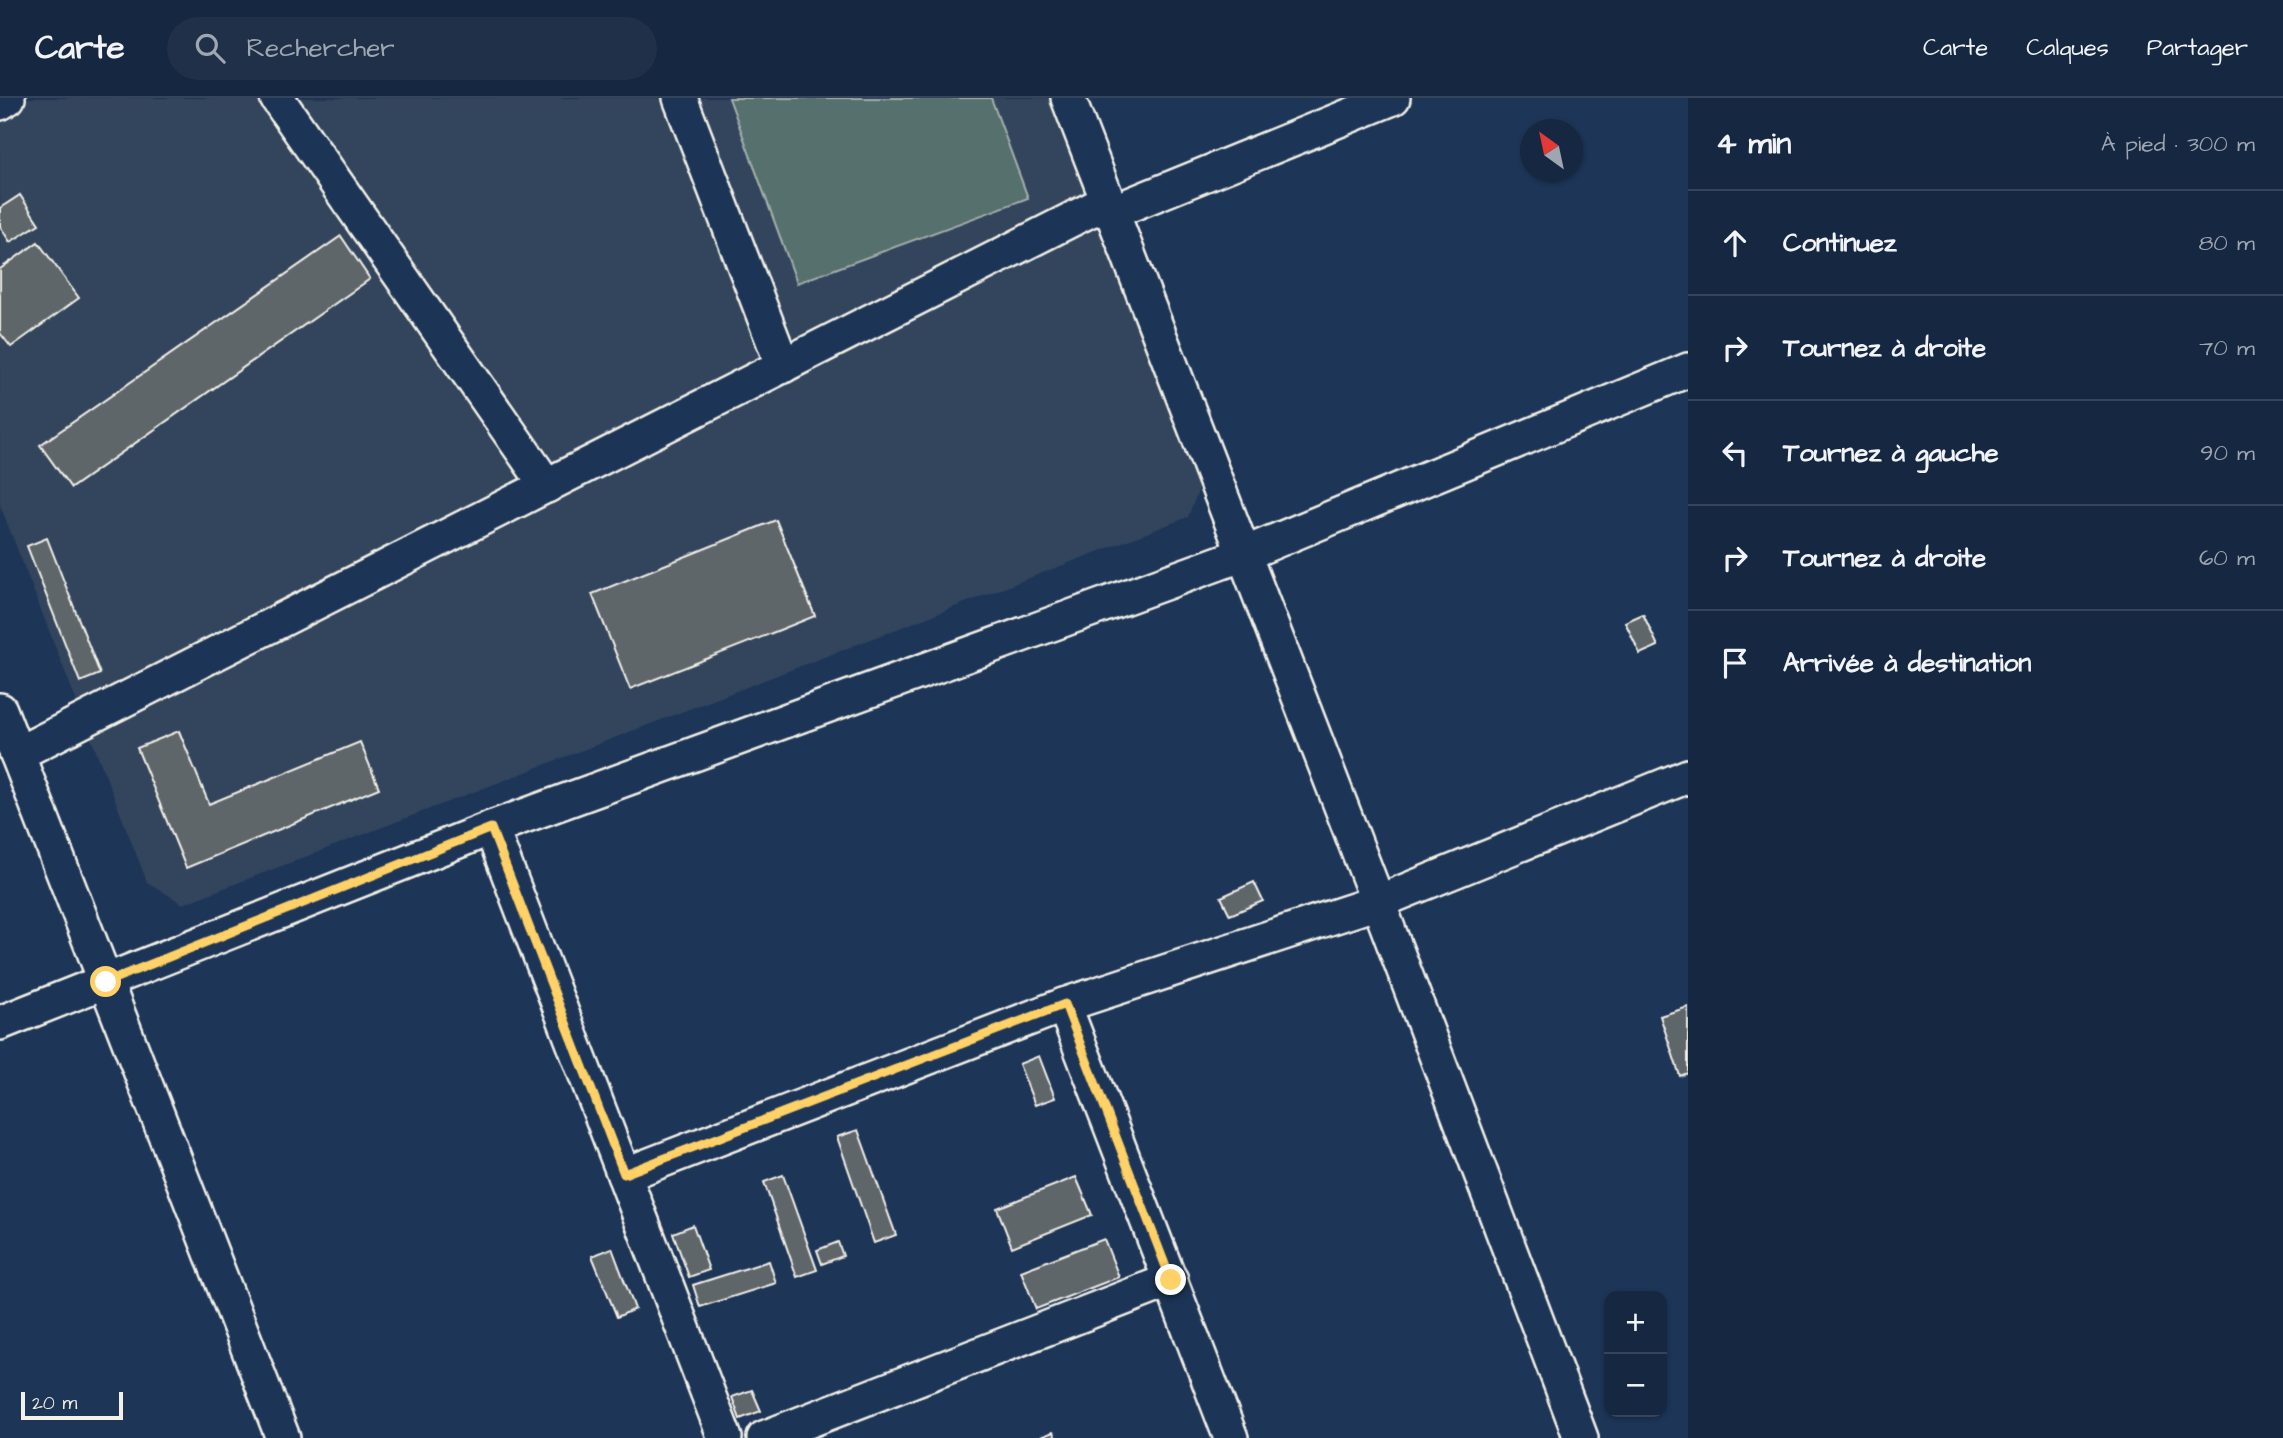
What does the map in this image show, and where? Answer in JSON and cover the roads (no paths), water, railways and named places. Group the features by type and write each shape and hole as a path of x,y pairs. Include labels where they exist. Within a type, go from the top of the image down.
{"street":[{"path":"0,103 8,98"},
{"path":"277,98 547,486"},
{"path":"680,98 783,366"},
{"path":"1068,98 1581,1438"},
{"path":"17,754 1094,208 1112,212 1392,98"},
{"path":"0,1023 491,828 1244,554 1688,370"},
{"path":"0,710 283,1438"},
{"path":"624,1174 1065,1004 1378,902 1688,776"},
{"path":"491,828 725,1438"},
{"path":"1065,1004 1231,1438"},
{"path":"764,1438 1171,1280"}]}
